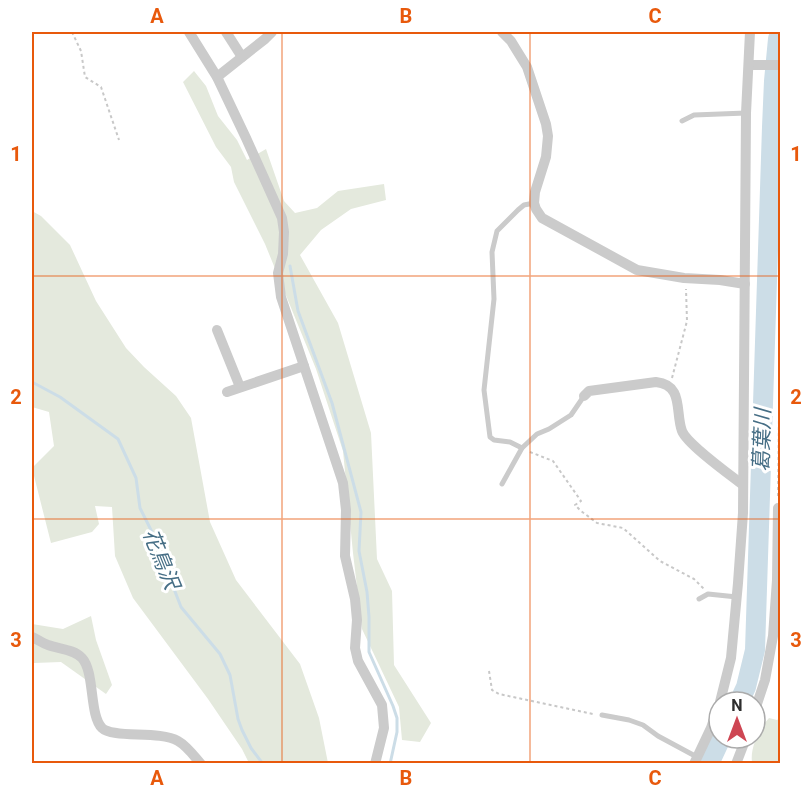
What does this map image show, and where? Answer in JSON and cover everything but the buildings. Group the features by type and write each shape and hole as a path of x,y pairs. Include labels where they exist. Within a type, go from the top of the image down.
{"street":[{"path":"189,32 217,77 282,218 283,254 278,273 280,297 343,483 346,510 345,556 355,599 357,620 355,648 358,661 381,705 384,728 375,764"},
{"path":"226,32 242,57"},
{"path":"217,77 272,32"},
{"path":"502,32 511,41 527,67 546,124 548,136 546,156 534,203 542,218 637,270 684,278 745,284"},
{"path":"722,690 731,658 742,513 746,113 752,65 749,32"},
{"path":"752,65 780,65"},
{"path":"217,330 240,387"},
{"path":"227,392 304,366"},
{"path":"584,396 589,391 656,382 664,383 670,387 676,398 682,432 691,443 743,485"},
{"path":"762,690 773,636 779,508"},
{"path":"32,637 81,657 87,665 98,720 102,729 120,734 162,735 178,741 201,764"},
{"path":"695,760 707,736"}],"lane":[{"path":"682,121 694,115 746,113"},
{"path":"522,448 490,437 484,390 494,299 492,252 497,231 524,205 534,203"},
{"path":"502,484 522,448 537,434 571,415 584,396"},
{"path":"699,599 708,594 737,597"},
{"path":"602,716 629,720 643,725 695,760"}],"path":[{"path":"72,32 81,51 85,77 102,87 119,140"},
{"path":"670,387 687,321 684,278"},
{"path":"779,508 780,389"},
{"path":"522,448 553,461 580,501 575,505 581,511 597,523 623,528 660,561 694,579 708,594"},
{"path":"489,671 492,690 499,694 602,716"}],"shaded area":[{"path":"194,71 206,86 218,116 237,140 247,160 266,149 284,201 295,213 317,208 338,191 384,184 386,200 351,209 321,230 300,255 338,323 371,433 377,559 392,591 394,665 431,723 420,742 402,740 399,707 362,629 343,451 316,369 265,244 234,182 231,167 216,147 183,82"},
{"path":"32,211 41,216 70,245 96,301 126,348 176,396 191,418 210,522 236,580 300,664 319,718 328,763 249,763 208,699 133,598 115,556 112,507 95,506 99,524 92,532 51,543 32,468 54,446 49,412 32,407"},
{"path":"91,616 96,640 112,685 106,694 61,662 34,663 32,667 32,624 63,629"},
{"path":"769,718 777,720 780,718 780,763 753,763 753,750 767,750 767,721"}],"waterway":[{"name":"葛葉川","path":"745,690 755,650 772,127 774,81 780,32"},
{"path":"290,266 298,311 332,403 361,512 359,551 367,592 369,652 397,718 397,732 390,764"},
{"name":"花鳥沢","path":"32,382 60,397 118,439 136,478 140,508 152,532 181,607 220,654 230,675 242,730 251,748 263,764"},
{"name":"葛葉川","path":"709,764 715,750"}]}
